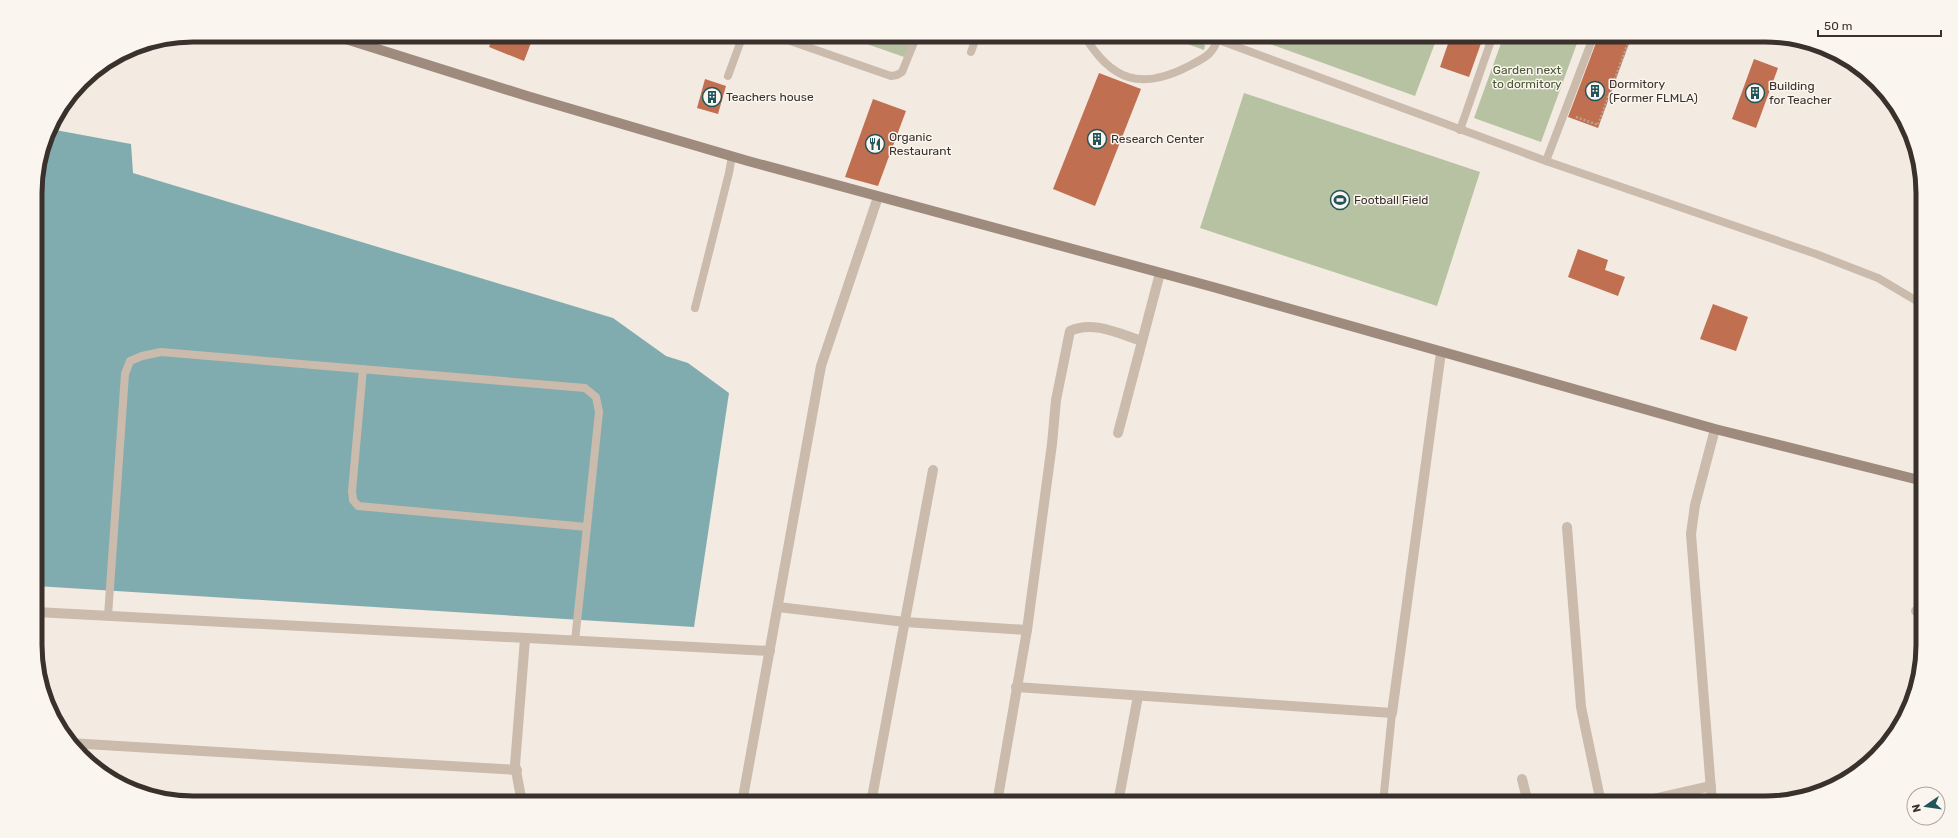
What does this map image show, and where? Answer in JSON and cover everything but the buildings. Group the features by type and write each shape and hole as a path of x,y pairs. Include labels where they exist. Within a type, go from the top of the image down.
{"street":[{"path":"355,42 527,96 878,197 1006,230 1715,430 1916,480"},
{"path":"743,796 821,366 878,197"},
{"path":"1118,432 1160,273"},
{"path":"998,796 1027,630 1052,444 1056,400 1070,331 1081,326 1101,328 1142,341"},
{"path":"1016,687 1392,713 1441,352"},
{"path":"1712,796 1691,534 1695,505 1715,430"},
{"path":"872,796 933,470"},
{"path":"1567,527 1581,707 1600,796"},
{"path":"778,607 905,622 1027,630"},
{"path":"42,612 770,651"},
{"path":"521,796 516,770 525,639"},
{"path":"1119,796 1138,696"},
{"path":"77,743 516,770"},
{"path":"1522,779 1526,796"},
{"path":"1667,796 1711,786"}],"lane":[{"path":"728,76 740,42"},
{"path":"793,42 891,76 897,76 902,72 914,42"},
{"path":"971,52 975,42"},
{"path":"1088,42 1094,52 1111,70 1137,81 1156,78 1183,69 1210,55 1216,42"},
{"path":"1222,42 1460,130 1823,257 1878,278 1916,300"},
{"path":"1460,130 1491,42"},
{"path":"1546,160 1591,42"},
{"path":"695,308 732,156"},
{"path":"108,616 125,374 130,361 142,356 161,352 585,388 596,397 599,412 575,641"},
{"path":"363,369 352,491 353,500 358,506 587,527"},
{"path":"1384,796 1392,713"}],"path":[{"path":"1571,115 1598,125 1628,42"}],"green space":[{"path":"861,42 913,42 907,58"},
{"path":"1182,42 1196,42 1205,45 1204,50"},
{"path":"1265,42 1435,42 1415,96"},
{"name":"Garden next to dormitory","path":"1501,42 1577,42 1541,142 1474,118"},
{"name":"Football Field","path":"1244,93 1480,172 1437,306 1200,228"}],"water":[{"path":"56,130 131,144 133,173 613,318 666,356 688,363 729,393 694,627 42,586 42,183 47,154"}],"place":[{"name":"Dormitory (Former FLMLA)","path":"1595,91"},
{"name":"Building for Teacher","path":"1755,93"},
{"name":"Teachers house","path":"712,97"},
{"name":"Research Center","path":"1097,139"},
{"name":"Organic Restaurant","path":"875,144"},
{"name":"Football Field","path":"1340,200"}]}
